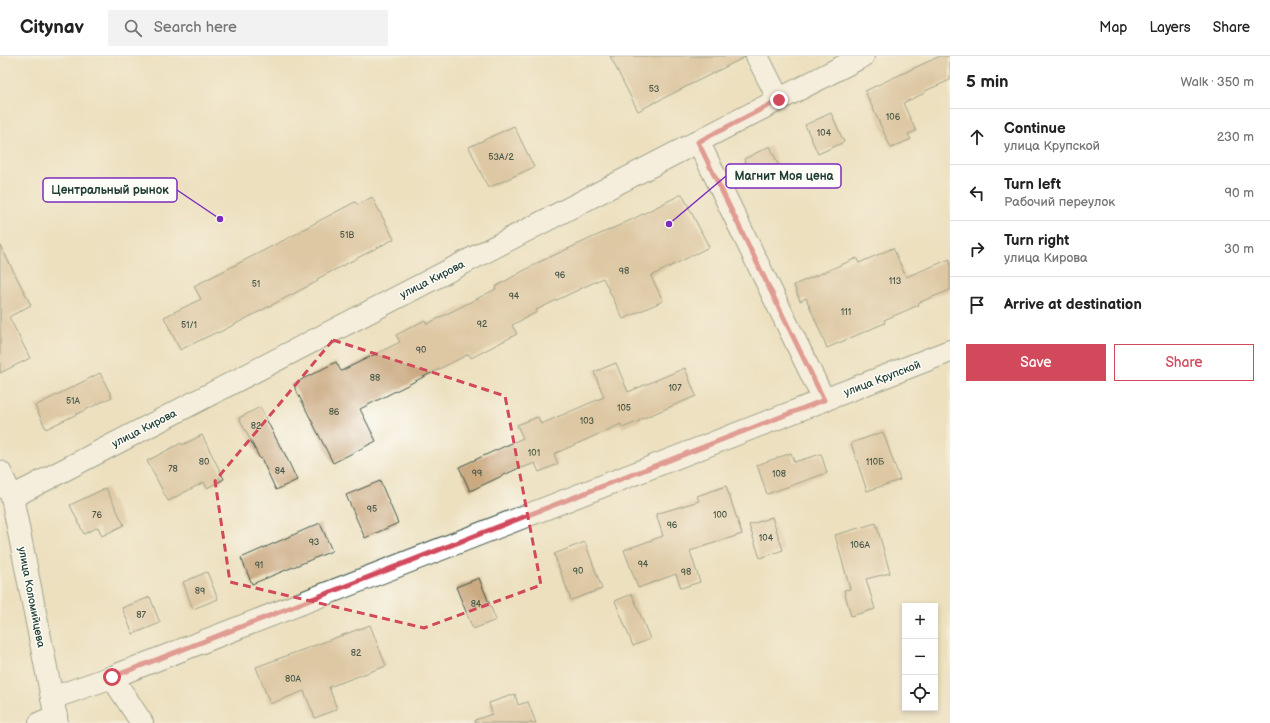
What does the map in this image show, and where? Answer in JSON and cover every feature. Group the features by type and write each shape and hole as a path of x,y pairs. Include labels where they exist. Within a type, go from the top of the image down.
{"street":[{"path":"757,56 779,100"},
{"name":"улица Кирова","path":"6,499 863,56"},
{"path":"698,142 824,400"},
{"name":"улица Крупской","path":"51,715 112,677 950,351"},
{"name":"улица Коломийцева","path":"0,472 51,715"},
{"path":"112,677 142,723"}],"highlighted area":[{"path":"333,340 505,396 541,585 424,628 230,582 215,481"}],"building":[{"path":"610,56 745,56 745,57 638,111"},
{"path":"940,56 950,56 950,80 903,103 916,131 908,134 911,139 891,148 865,91"},
{"path":"831,113 844,142 818,154 805,125"},
{"path":"514,126 534,167 488,188 469,147"},
{"path":"770,146 780,169 754,181 744,159"},
{"path":"682,194 709,247 651,276 663,301 623,319 603,278 536,310 537,312 512,325 517,334 471,358 469,354 360,409 376,441 333,463 293,384 336,362 341,371 400,342 396,335 425,320 427,324 496,289 495,287 537,263 633,219"},
{"path":"372,197 394,239 317,279 318,281 218,333 217,332 180,350 164,317 201,299 194,286 355,202 358,205"},
{"path":"0,245 31,305 9,317 30,358 0,373"},
{"path":"893,248 906,277 950,259 950,290 918,303 919,305 884,320 885,323 827,348 806,298 800,301 794,285 857,258 859,263"},
{"path":"616,363 628,392 685,368 696,396 622,428 621,424 554,454 558,464 539,472 535,463 522,468 521,467 470,491 459,467 523,438 517,425 538,417 541,424 604,397 594,372"},
{"path":"100,373 112,397 46,429 35,406"},
{"path":"260,407 297,480 276,490 261,458 260,459 239,418"},
{"path":"883,432 900,480 867,491 851,443"},
{"path":"202,435 224,479 207,488 204,482 168,501 147,461 181,443 182,445"},
{"path":"791,453 794,462 821,454 827,473 767,494 757,465"},
{"path":"380,481 398,523 365,538 346,495"},
{"path":"726,486 742,534 690,551 700,582 681,588 676,574 638,588 624,550 663,536 656,514 699,501 697,496"},
{"path":"106,488 124,525 102,536 98,527 84,534 70,505"},
{"path":"772,517 783,550 760,558 749,525"},
{"path":"320,523 332,551 252,584 241,558"},
{"path":"876,523 890,573 866,579 875,609 851,616 844,590 850,589 835,535"},
{"path":"585,542 602,589 571,600 554,554"},
{"path":"207,572 218,599 193,609 183,582"},
{"path":"479,578 496,620 473,629 456,587"},
{"path":"632,594 650,639 633,646 615,601"},
{"path":"150,597 160,623 133,634 122,608"},
{"path":"370,625 386,666 329,687 337,709 315,718 304,691 270,704 256,667"},
{"path":"515,694 518,705 528,702 536,723 475,723 475,720 492,714 489,703"}],"place":[{"name":"Центральный рынок","path":"220,219"},
{"name":"Магнит Моя цена","path":"669,224"}],"route":[{"path":"112,677 824,400 698,142 779,100"}]}
